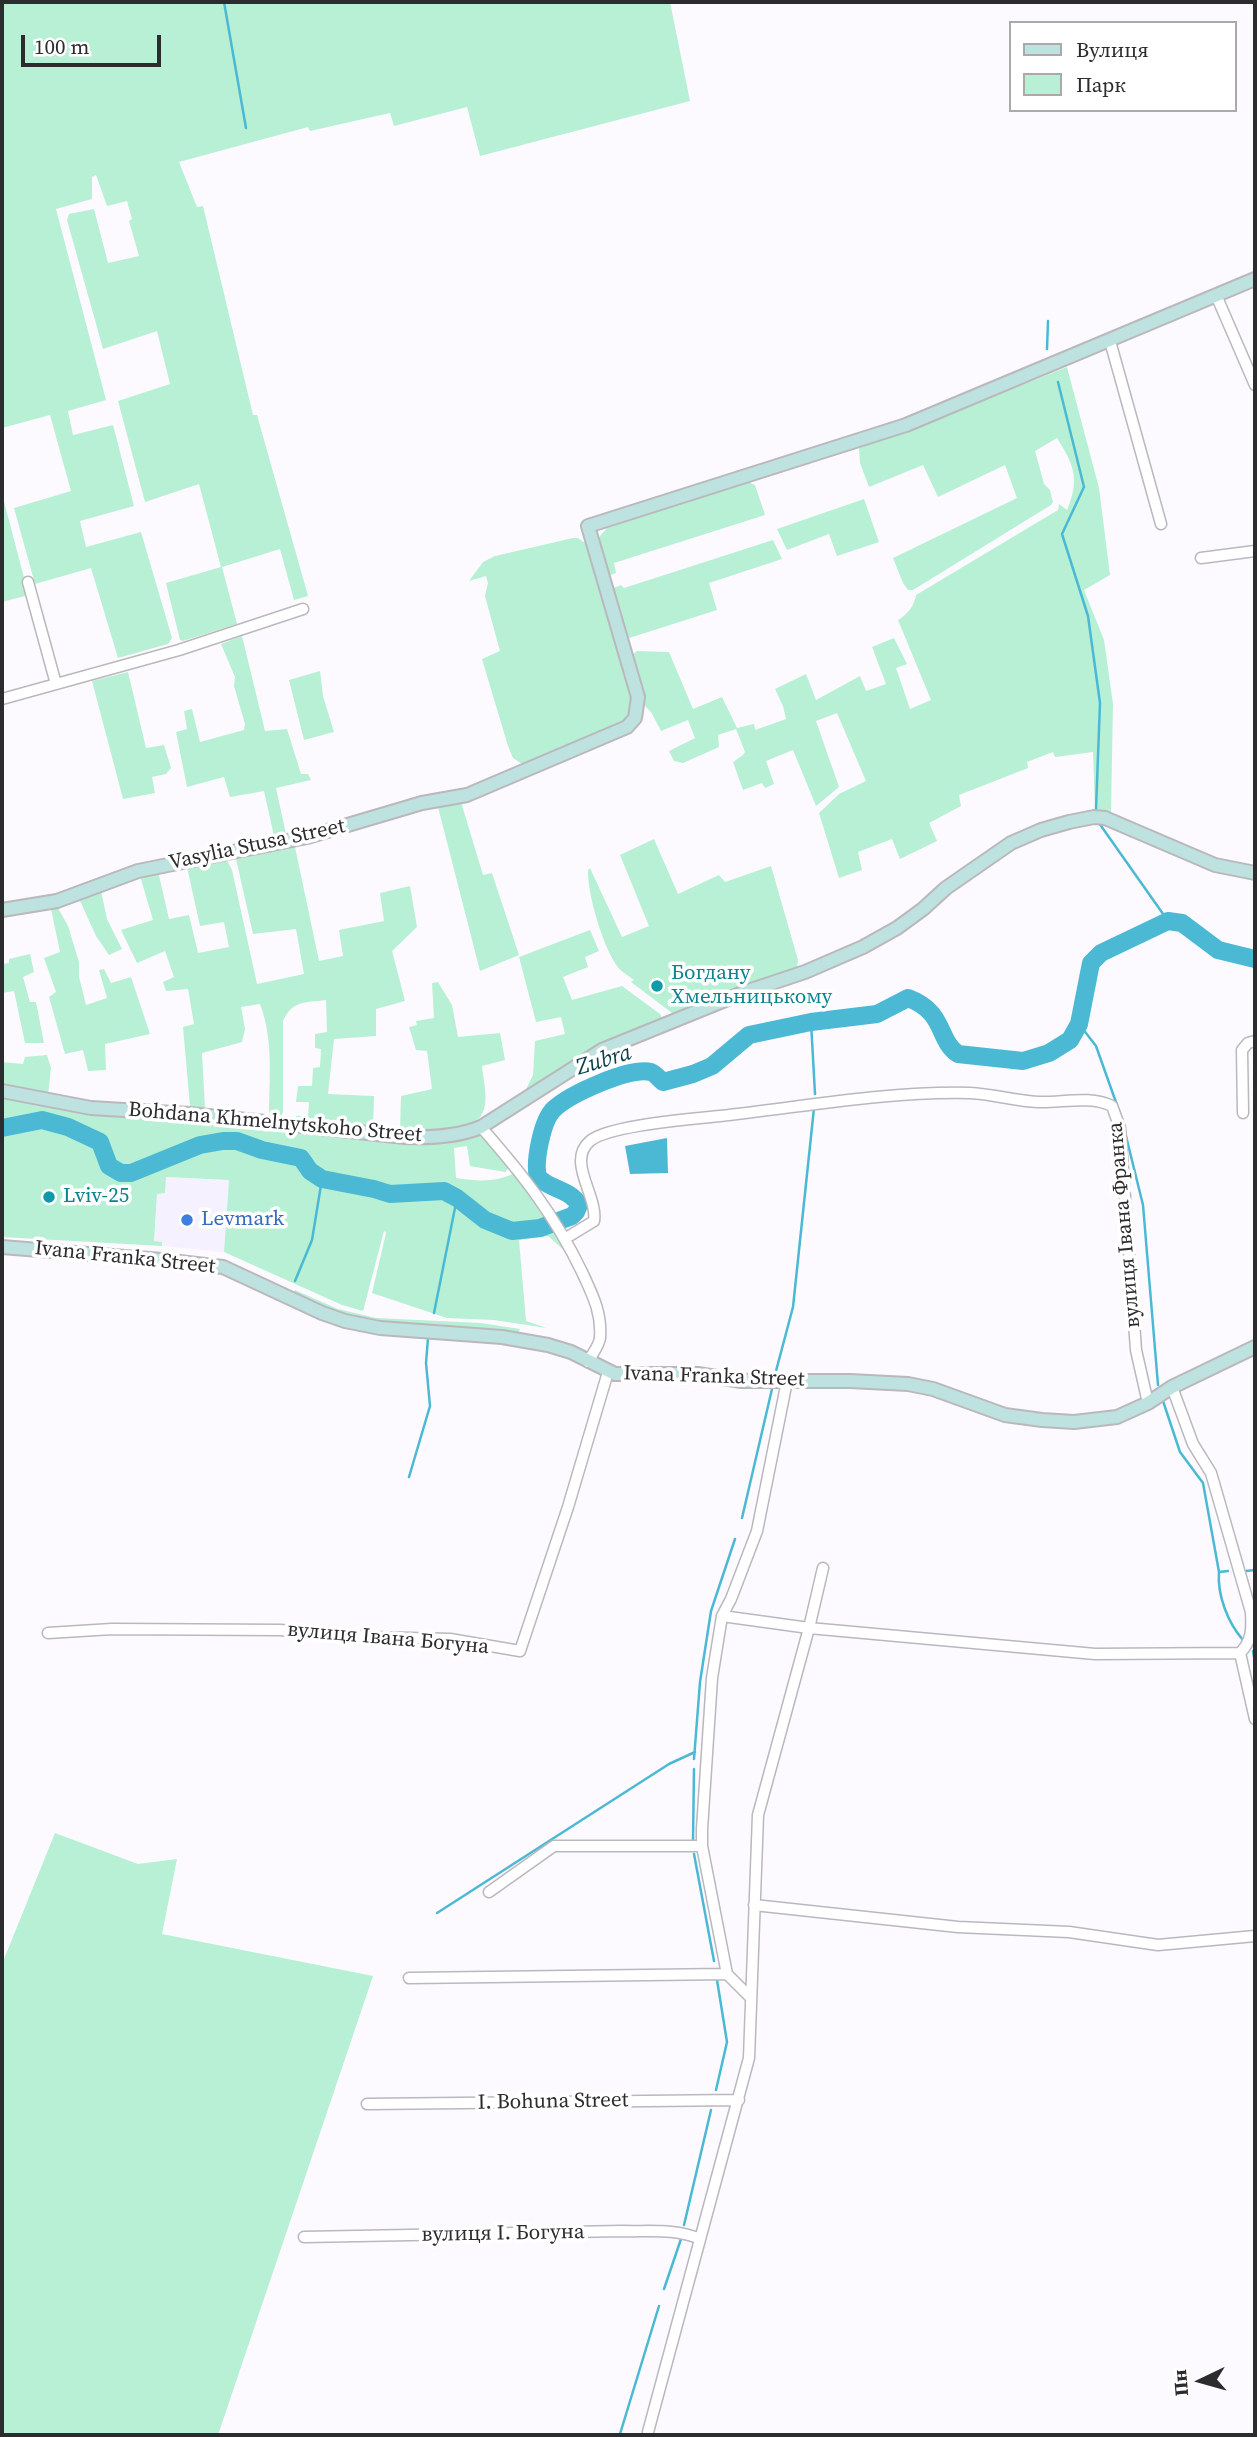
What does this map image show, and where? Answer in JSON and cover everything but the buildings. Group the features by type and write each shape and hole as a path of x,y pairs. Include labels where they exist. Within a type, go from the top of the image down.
{"street":[{"path":"1161,524 1110,341 1255,279"},
{"path":"1216,295 1255,385"},
{"name":"Vasylia Stusa Street","path":"2,910 57,901 148,868 307,837 422,803 467,794 627,727 635,718 638,697 588,526 906,425 1110,341"},
{"path":"1201,558 1255,551"},
{"path":"28,582 56,684"},
{"path":"2,699 179,650 303,609"},
{"name":"Bohdana Khmelnytskoho Street","path":"2,1091 91,1108 190,1115 405,1137 446,1136 481,1127 602,1050 863,947 906,921 982,861 1011,843 1041,830 1094,817 1105,818 1214,865 1255,873"},
{"path":"1243,1113 1242,1049 1255,1041"},
{"name":"вулиця Івана Франка","path":"563,1233 594,1221 594,1205 584,1177 583,1152 592,1139 604,1134 663,1121 822,1103 935,1094 980,1094 1037,1102 1098,1101 1112,1106 1120,1128 1136,1350 1148,1403"},
{"path":"481,1127 551,1212 599,1307 600,1340 588,1362"},
{"name":"Ivana Franka Street","path":"2,1247 223,1267 322,1313 353,1323 380,1328 522,1339 558,1347 608,1372 629,1376 698,1374 741,1381 908,1384 933,1389 1005,1415 1042,1420 1099,1421 1118,1417 1148,1403 1172,1387 1255,1347"},
{"name":"вулиця Івана Богуна","path":"48,1633 112,1629 280,1630 371,1637 450,1639 520,1651 568,1507 608,1372"},
{"path":"751,1998 727,1973 702,1846 712,1678 722,1616 757,1531 787,1381"},
{"path":"1172,1387 1194,1444 1211,1474 1253,1612 1251,1634 1240,1653"},
{"path":"648,2432 749,2058 758,1815 809,1628 822,1568"},
{"path":"722,1616 809,1628 1095,1654 1240,1653"},
{"path":"1240,1653 1255,1719"},
{"path":"489,1892 554,1846 702,1846"},
{"path":"754,1905 958,1927 1069,1931 1158,1945 1255,1936"},
{"path":"409,1978 727,1973"},
{"name":"I. Bohuna Street","path":"367,2104 739,2100"},
{"name":"вулиця І. Богуна","path":"304,2237 622,2231 686,2233 700,2239"}],"shaded area":[{"path":"166,1177 229,1180 224,1252 162,1246 162,1242 154,1242 157,1193 165,1193"}],"green space":[{"path":"2,2 670,2 690,101 480,156 467,107 394,126 390,113 310,131 308,127 179,162 197,207 203,206 253,415 257,415 308,596 294,600 280,549 222,567 237,624 183,641 180,640 166,583 221,567 199,484 145,502 118,401 170,384 157,331 103,349 67,220 69,214 94,209 108,263 139,256 129,221 132,219 127,201 107,206 96,175 92,177 92,199 56,209 106,400 68,411 73,435 113,425 134,506 80,521 86,547 141,532 172,638 168,644 118,658 91,568 35,584 14,508 71,491 50,415 2,428"},
{"path":"1067,367 1099,488 1110,575 1084,590 1104,640 1113,704 1111,812 1095,811 1093,752 1055,757 1053,752 1027,762 1028,768 959,795 961,806 929,823 937,841 900,859 892,839 858,852 862,870 839,878 819,813 839,794 866,781 837,713 816,721 839,787 816,806 793,750 766,761 774,784 765,788 762,783 743,790 733,762 745,752 736,729 718,735 719,747 683,763 674,761 669,751 695,738 688,720 661,731 645,706 632,655 637,651 669,652 693,709 722,697 737,728 754,724 755,730 786,719 775,689 806,674 816,700 860,676 866,691 886,684 872,647 894,638 907,664 896,668 910,709 931,700 898,620 910,609 916,595 1058,510 1059,504 1067,510 1074,481 1071,464 1057,438 1035,451 1044,484 1050,490 1053,502 1051,505 913,590 908,590 893,558 1017,498 1005,465 938,497 923,465 869,487 860,463 859,448"},
{"path":"748,482 755,485 765,515 614,563 616,573 608,576 599,542 600,536 607,528"},
{"path":"2,494 27,589 25,596 2,602"},
{"path":"864,499 879,542 837,556 829,534 787,550 777,529"},
{"path":"578,538 588,545 632,693 631,716 624,723 525,766 513,758 508,746 482,659 500,651 485,596 488,583 486,576 469,581 483,562 495,556"},
{"path":"773,540 782,559 709,583 717,610 626,639 613,588 621,585 624,588"},
{"path":"242,636 265,731 287,729 301,774 308,774 311,780 276,788 286,834 274,836 264,791 230,797 224,777 187,787 176,732 187,729 184,711 192,709 200,742 244,730 245,724 234,686 235,677 221,644"},
{"path":"320,671 323,696 334,732 304,740 289,680"},
{"path":"128,672 146,748 164,745 171,768 166,774 152,777 155,793 123,799 92,681"},
{"path":"461,802 483,875 492,873 519,955 480,971 438,807"},
{"path":"654,839 678,894 719,875 725,882 771,866 798,960 797,968 680,1013 672,1013 631,982 634,980 617,966 601,933 590,892 588,870 590,868 622,937 649,926 620,855"},
{"path":"295,847 319,961 343,956 339,930 384,921 380,893 410,886 417,927 392,951 405,1001 376,1009 376,1036 334,1039 328,1094 374,1096 373,1128 296,1121 296,1116 308,1116 309,1102 296,1102 298,1086 312,1086 313,1068 320,1067 321,1049 315,1048 315,1034 327,1032 326,1000 295,1006 283,1021 283,1112 280,1118 269,1118 269,1046 260,1004 241,1007 245,1029 242,1042 202,1053 205,1108 223,1109 222,1113 189,1110 183,1027 194,1024 188,989 166,991 163,982 174,977 165,951 137,963 121,930 153,920 140,876 158,871 169,919 189,915 198,953 229,947 224,922 200,926 187,867 189,864 226,858 232,870 257,984 304,974 296,929 253,934 236,859 237,856"},
{"path":"101,891 107,919 122,949 109,955 96,936 80,901"},
{"path":"58,908 68,926 79,962 79,977 86,1005 107,998 99,970 104,969 111,983 131,977 150,1034 105,1044 106,1070 88,1071 83,1050 65,1054 49,997 56,992 44,958 60,952 51,909"},
{"path":"590,930 599,951 585,957 588,967 563,977 572,1000 622,986 663,1019 529,1092 526,1089 533,1075 535,1041 565,1034 561,1017 536,1022 519,957"},
{"path":"30,954 34,972 23,977 30,1002 36,1002 44,1043 25,1043 14,991 2,993 2,964 9,963 9,959"},
{"path":"438,982 452,1005 458,1037 500,1033 505,1060 482,1066 485,1105 481,1116 473,1123 450,1131 400,1131 401,1096 432,1089 427,1051 416,1050 409,1027 417,1025 416,1021 434,1018 432,983"},
{"path":"47,1055 51,1068 48,1096 2,1087 2,1062 23,1064 25,1057"},
{"path":"2,1096 300,1132 476,1134 484,1138 510,1167 505,1172 470,1166 467,1146 454,1148 456,1178 493,1180 514,1173 556,1225 567,1253 548,1236 519,1240 526,1321 547,1328 494,1320 447,1318 372,1293 386,1233 384,1231 363,1311 342,1305 224,1252 229,1180 166,1177 165,1193 157,1194 154,1241 162,1242 162,1246 2,1237"},
{"path":"295,1290 338,1309 376,1318 481,1323 520,1329 518,1334 376,1323 344,1315 293,1296"},
{"path":"55,1833 138,1864 177,1859 162,1934 373,1976 218,2435 2,2435 2,1964"}],"water":[{"path":"667,1138 668,1173 630,1174 625,1146"}],"waterway":[{"path":"224,2 246,128"},
{"path":"1047,349 1048,321"},
{"path":"1058,382 1084,487 1062,534 1088,616 1100,703 1096,809"},
{"path":"1099,823 1168,921"},
{"name":"Zubra","path":"2,1128 42,1120 68,1127 100,1142 109,1166 121,1173 131,1173 200,1145 237,1141 262,1150 301,1158 310,1171 322,1179 390,1194 444,1191 485,1220 512,1231 540,1228 572,1216 579,1205 571,1196 538,1177 538,1152 546,1122 554,1109 562,1103 600,1083 641,1072 651,1072 663,1082 693,1074 712,1066 749,1035 811,1022 877,1014 908,998 929,1011 951,1048 958,1054 1023,1061 1049,1053 1070,1040 1079,1024 1091,963 1101,953 1168,921 1182,923 1218,950 1255,959"},
{"path":"811,1022 815,1094"},
{"path":"1079,1024 1096,1046 1123,1122"},
{"path":"776,1371 793,1307 814,1108"},
{"path":"1125,1132 1143,1205 1158,1385"},
{"path":"295,1281 312,1240 322,1179"},
{"path":"434,1313 457,1198"},
{"path":"409,1477 430,1406 426,1363 428,1338"},
{"path":"742,1518 772,1389"},
{"path":"1163,1401 1180,1452 1203,1483 1222,1599 1228,1617 1243,1640"},
{"path":"694,1759 700,1682 711,1611 735,1539"},
{"path":"1246,1571 1255,1570"},
{"path":"1219,1572 1228,1571"},
{"path":"1253,1651 1255,1663"},
{"path":"437,1913 669,1764 695,1752"},
{"path":"693,1841 694,1769"},
{"path":"694,1854 714,1961"},
{"path":"716,2090 727,2042 717,1980"},
{"path":"684,2225 711,2110"},
{"path":"664,2289 681,2239"},
{"path":"620,2434 659,2306"}],"place":[{"name":"Богдану Хмельницькому","path":"657,986"},
{"name":"Lviv-25","path":"49,1197"},
{"name":"Levmark","path":"187,1220"}]}
